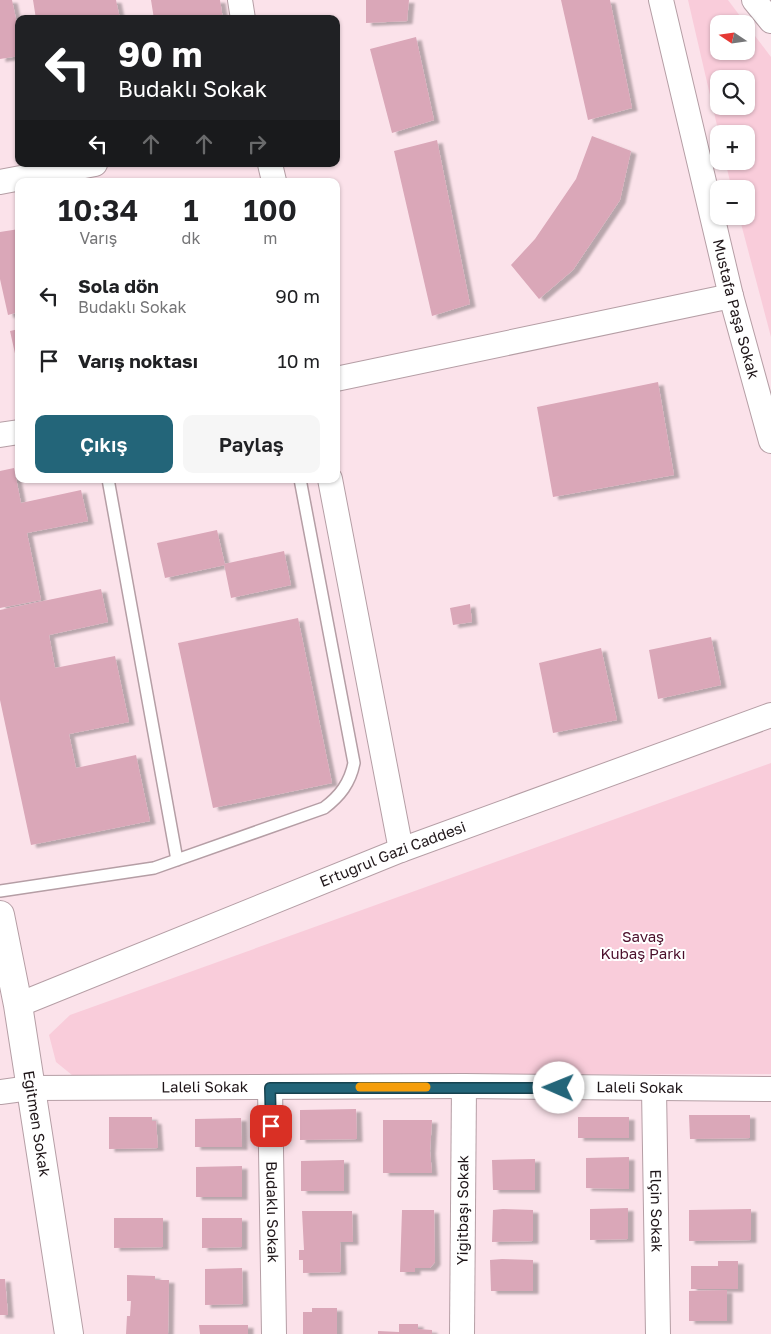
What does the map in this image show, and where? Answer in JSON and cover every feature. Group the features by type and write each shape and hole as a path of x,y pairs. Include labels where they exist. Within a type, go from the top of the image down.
{"street":[{"path":"240,0 242,15"},
{"name":"Mustafa Paşa Sokak","path":"661,0 731,296 771,441"},
{"path":"754,0 771,21"},
{"path":"21,178 80,167"},
{"path":"0,182 15,179"},
{"path":"340,379 731,296"},
{"path":"0,435 15,433"},
{"path":"331,483 401,850"},
{"name":"Ertuğrul Gazi Caddesi","path":"18,1005 401,850 771,715"},
{"name":"Eğitmen Sokak","path":"0,915 18,1005 69,1334"},
{"name":"Laleli Sokak","path":"0,1092 30,1088 464,1086 771,1089"},
{"name":"Yiğitbaşı Sokak","path":"462,1334 464,1086"},
{"name":"Budaklı Sokak","path":"270,1088 274,1334"},
{"name":"Elçin Sokak","path":"654,1089 658,1334"}],"lane":[{"path":"109,483 178,860"},
{"path":"0,892 154,868 324,808 342,792 352,772 354,763 301,483"}],"green space":[{"path":"688,0 728,0 739,15 710,15 710,60 755,60 755,36 771,57 771,337 741,225 755,225 755,180 730,180 727,170 755,170 755,125 717,125 715,115 755,115 755,70 710,70 710,95"},
{"name":"Savaş Kubaş Parkı","path":"771,763 771,1074 72,1075 56,1062 49,1035 70,1015"}],"building":[{"path":"0,0 12,0 15,15 15,57 0,59"},
{"path":"33,0 116,0 119,15 35,15"},
{"path":"151,0 220,0 222,15 153,15"},
{"path":"366,0 409,0 407,21 366,23"},
{"path":"561,0 610,0 632,108 588,120"},
{"path":"416,37 434,120 392,133 370,49"},
{"path":"592,136 631,151 620,200 573,270 539,299 511,265 535,239 576,179"},
{"path":"437,140 470,304 432,316 394,151"},
{"path":"15,230 15,313 8,315 0,279 0,232"},
{"path":"15,330 15,354 10,331"},
{"path":"658,382 674,475 553,497 537,407"},
{"path":"14,468 15,483 17,483 21,503 81,490 88,521 27,533 41,600 0,608 0,471"},
{"path":"217,530 225,565 165,578 157,543"},
{"path":"284,551 291,585 231,598 224,564"},
{"path":"101,589 108,622 49,635 55,668 115,656 129,722 69,734 76,768 136,755 150,821 31,845 0,700 0,610"},
{"path":"470,604 472,622 453,625 450,608"},
{"path":"298,618 332,783 213,808 178,643"},
{"path":"711,637 721,685 658,699 649,650"},
{"path":"601,648 617,720 553,733 539,663"},
{"path":"356,1109 357,1139 300,1140 300,1110"},
{"path":"689,1115 750,1115 750,1138 690,1139"},
{"path":"109,1117 152,1117 152,1121 156,1121 158,1148 109,1149"},
{"path":"578,1117 629,1117 629,1138 578,1138"},
{"path":"241,1118 242,1147 195,1147 195,1119"},
{"path":"383,1120 432,1120 430,1151 432,1173 383,1173"},
{"path":"629,1157 629,1189 586,1188 586,1158"},
{"path":"535,1159 535,1190 493,1190 492,1160"},
{"path":"344,1160 344,1191 301,1191 301,1161"},
{"path":"242,1166 242,1197 196,1197 196,1167"},
{"path":"628,1208 628,1239 590,1240 590,1209"},
{"path":"751,1209 751,1240 689,1241 689,1210"},
{"path":"402,1210 434,1210 435,1262 430,1268 415,1268 415,1272 400,1272"},
{"path":"493,1210 533,1210 533,1241 492,1242"},
{"path":"302,1211 352,1211 353,1242 340,1242 341,1272 303,1273 303,1260 299,1260 299,1250 304,1250"},
{"path":"114,1218 163,1218 163,1247 114,1248"},
{"path":"202,1218 242,1218 242,1247 202,1248"},
{"path":"490,1260 533,1260 533,1291 491,1291"},
{"path":"718,1261 738,1261 738,1289 691,1289 691,1266 718,1266"},
{"path":"242,1268 243,1304 205,1305 205,1269"},
{"path":"127,1275 155,1276 155,1280 169,1280 168,1334 126,1334 127,1316 130,1316 131,1301 127,1301"},
{"path":"0,1279 5,1279 8,1315 0,1315"},
{"path":"727,1290 727,1321 689,1321 689,1291"},
{"path":"312,1308 337,1308 337,1334 303,1334 303,1312 312,1312"},
{"path":"399,1324 418,1324 418,1329 432,1330 432,1334 378,1334 378,1331 399,1332"},
{"path":"199,1325 248,1325 248,1334 200,1334"}],"slow traffic":[{"path":"360,1087 426,1087"}],"route":[{"path":"271,1126 270,1088 464,1086 559,1088"}]}
